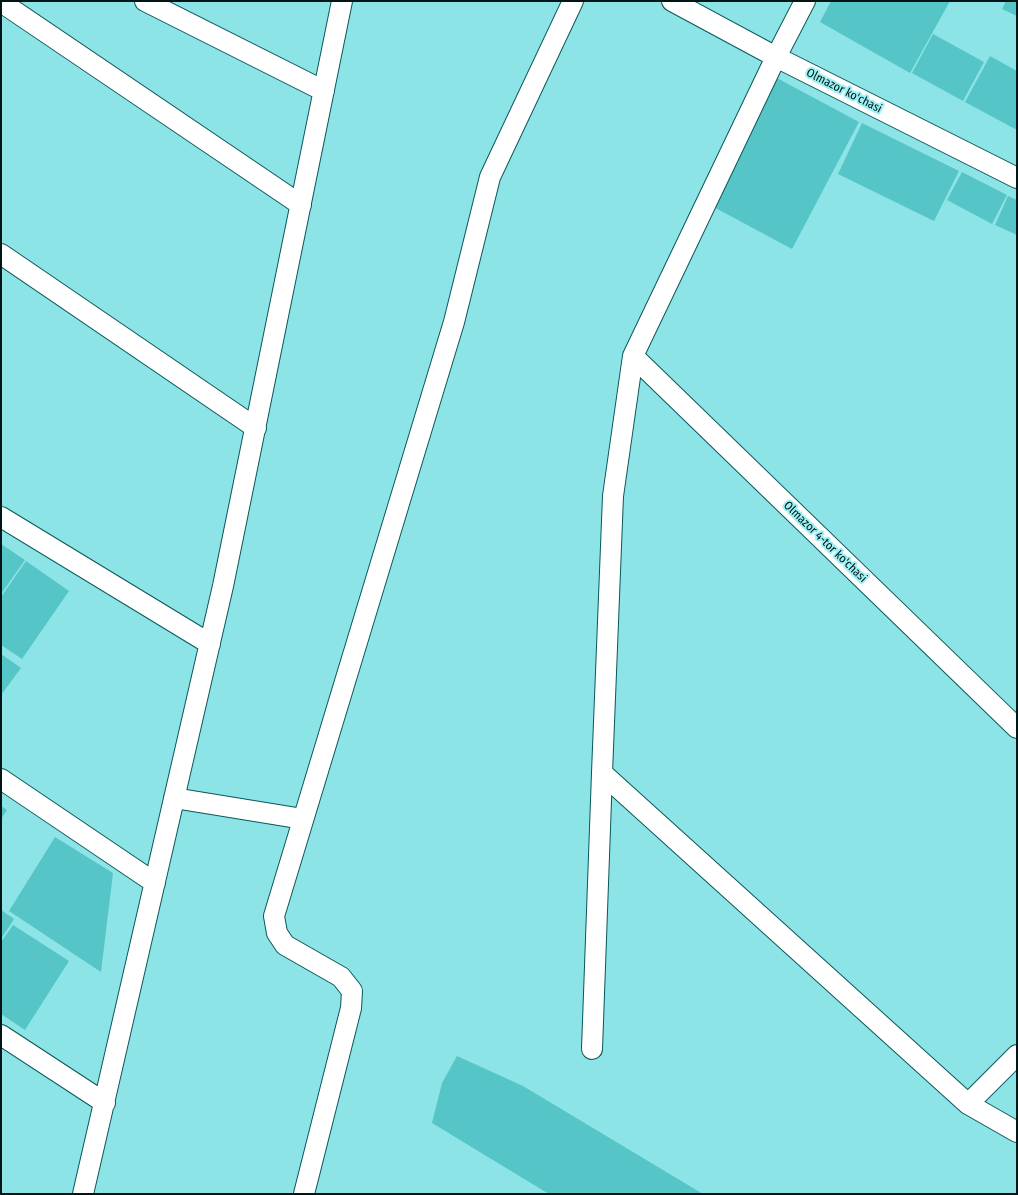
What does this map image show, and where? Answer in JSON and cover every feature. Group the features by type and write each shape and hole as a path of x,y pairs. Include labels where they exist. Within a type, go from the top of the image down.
{"street":[{"path":"145,1 324,91"},
{"path":"83,1194 223,586 342,1"},
{"path":"304,1194 351,1008 352,991 341,977 285,945 277,932 274,916 454,322 490,178 573,1"},
{"name":"Olmazor ko'chasi","path":"672,1 776,57 1017,178"},
{"path":"592,1049 613,496 633,356 776,57 805,1"},
{"path":"1,2 301,205"},
{"path":"1,254 256,428"},
{"name":"Olmazor 4-tor ko'chasi","path":"633,356 1017,728"},
{"path":"1,517 210,644"},
{"path":"602,772 968,1104 1017,1132"},
{"path":"1,779 155,883"},
{"path":"174,798 303,819"},
{"path":"1,1035 104,1103"},
{"path":"968,1104 1017,1055"}],"building":[{"path":"831,1 950,1 910,73 820,22"},
{"path":"1006,1 1017,1 1017,16 1002,9"},
{"path":"933,34 984,62 963,101 912,73"},
{"path":"990,56 1017,71 1017,130 965,102"},
{"path":"775,77 859,122 792,249 708,204"},
{"path":"862,123 959,171 934,221 838,174"},
{"path":"962,172 1007,195 992,224 947,200"},
{"path":"1008,196 1017,200 1017,235 995,225"},
{"path":"1,544 25,560 1,594"},
{"path":"26,561 69,591 22,659 1,645 1,597"},
{"path":"1,654 21,668 1,695"},
{"path":"1,806 7,810 1,819"},
{"path":"55,837 113,873 101,972 9,911"},
{"path":"1,910 14,919 1,939"},
{"path":"13,925 69,961 25,1030 1,1014 1,942"},
{"path":"457,1056 523,1086 703,1194 549,1194 432,1123 442,1083"}]}
